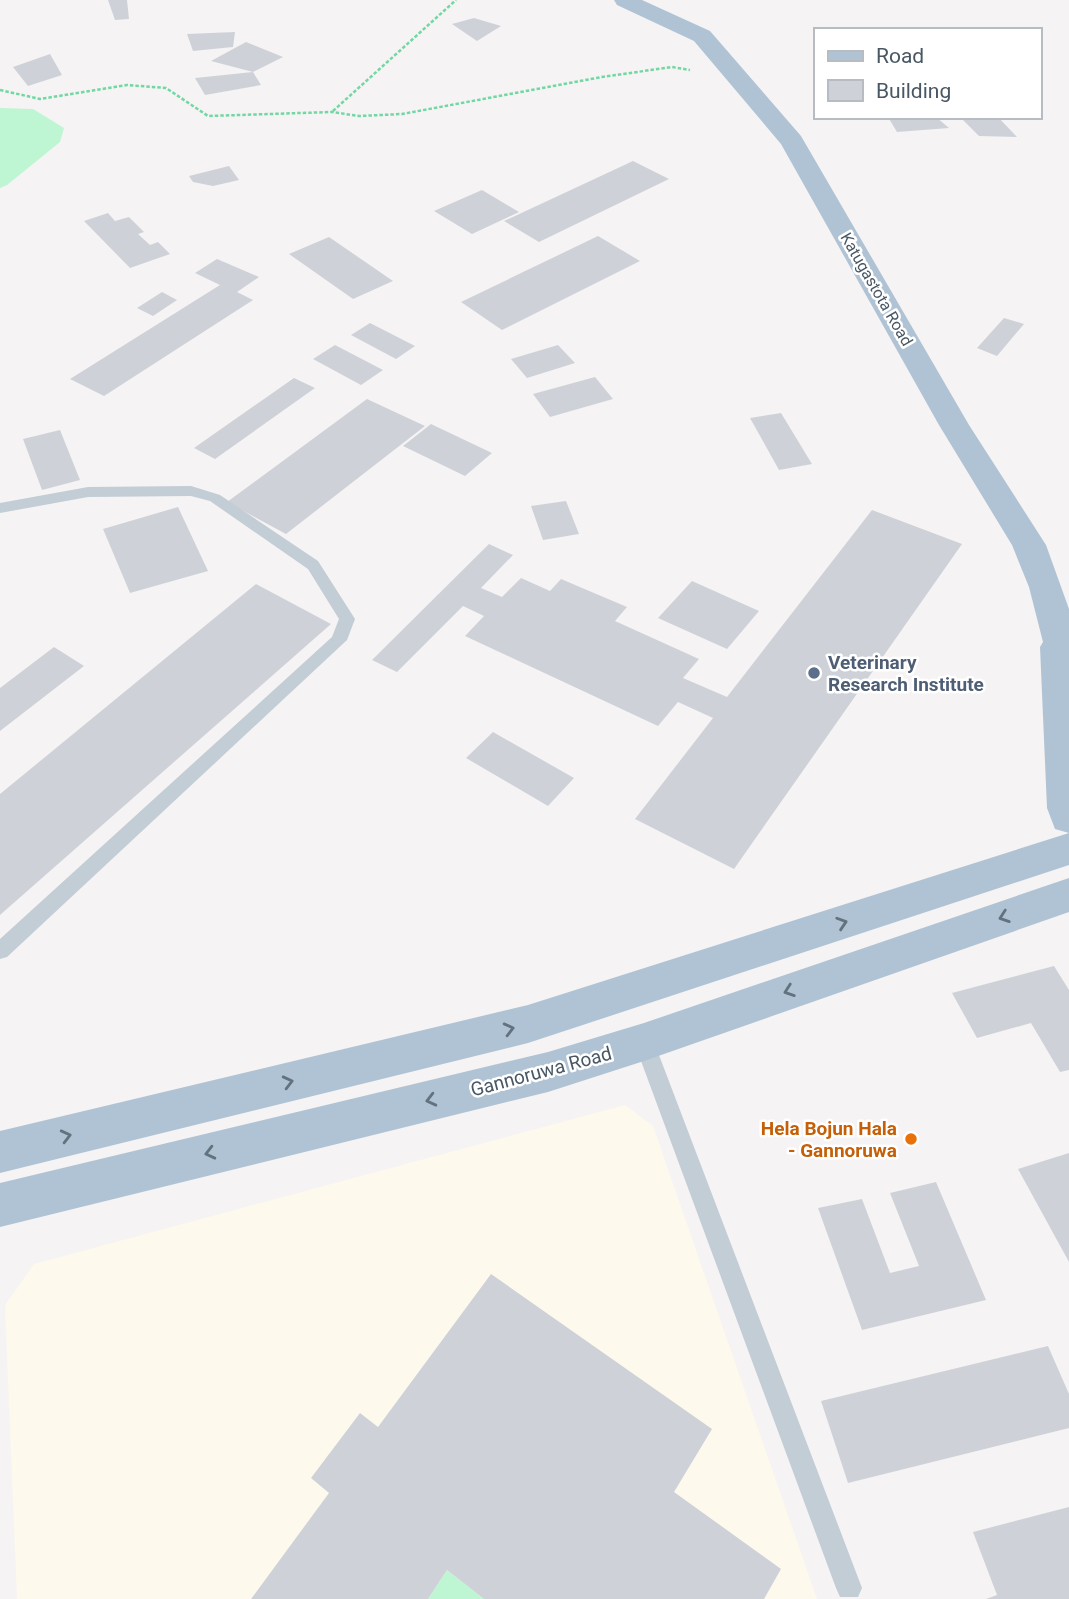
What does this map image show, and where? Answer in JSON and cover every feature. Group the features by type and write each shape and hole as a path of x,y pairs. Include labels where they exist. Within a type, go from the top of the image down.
{"main road":[{"name":"Katugastota Road","path":"625,0 702,36 792,141 954,425 1029,545 1046,587 1069,674"},
{"name":"Katugastota Road","path":"1058,638 1066,808 1069,818"},
{"path":"0,1152 528,1024 1069,849"},
{"name":"Gannoruwa Road","path":"0,1205 548,1072 644,1042 1069,895"}],"lane":[{"path":"0,508 88,492 191,491 215,498 313,565 347,620 339,640 0,951"},
{"path":"644,1042 849,1588"}],"path":[{"path":"332,111 456,0"},
{"path":"0,90 40,99 127,85 166,88 208,116 332,111 359,116 402,114 601,77 672,67 736,76"}],"shaded area":[{"path":"625,1105 653,1126 817,1599 17,1599 5,1305 34,1264"}],"green space":[{"path":"0,108 33,109 64,128 60,142 0,188"},
{"path":"447,1570 484,1599 428,1599"}],"building":[{"path":"108,0 127,0 129,19 115,20"},
{"path":"474,18 501,26 477,41 452,24"},
{"path":"235,32 233,47 193,51 187,34"},
{"path":"246,42 283,57 253,72 211,61"},
{"path":"50,54 62,75 28,86 13,67"},
{"path":"253,72 261,85 205,95 195,78"},
{"path":"889,119 938,119 949,128 897,132"},
{"path":"962,119 1000,119 1017,137 979,136"},
{"path":"633,161 669,179 539,242 504,221"},
{"path":"229,166 239,180 213,186 193,182 189,176"},
{"path":"482,190 519,212 472,234 434,211"},
{"path":"108,213 115,221 129,217 144,232 138,234 150,245 158,242 170,254 130,268 84,221"},
{"path":"598,236 640,261 502,330 461,302"},
{"path":"329,237 393,281 353,299 289,254"},
{"path":"217,259 259,277 237,292 253,300 104,396 70,379 220,285 195,273"},
{"path":"162,292 177,300 153,316 137,308"},
{"path":"1004,318 1024,324 997,356 977,348"},
{"path":"370,323 415,346 396,359 351,335"},
{"path":"335,345 383,370 361,385 313,359"},
{"path":"558,345 575,363 527,378 511,359"},
{"path":"595,377 613,399 550,417 533,394"},
{"path":"294,378 315,388 215,459 194,448"},
{"path":"367,399 425,426 286,534 227,502"},
{"path":"781,413 812,464 779,470 750,418"},
{"path":"431,424 492,453 465,476 403,446"},
{"path":"60,430 80,480 42,490 23,439"},
{"path":"566,501 579,534 543,540 531,506"},
{"path":"178,507 208,571 130,593 103,529"},
{"path":"872,510 962,544 734,869 635,819 713,718 678,702 658,726 465,636 484,616 463,606 397,672 372,660 489,544 513,555 481,588 502,597 521,578 550,591 561,579 627,607 615,621 699,659 683,678 727,697"},
{"path":"692,581 759,611 727,649 658,618"},
{"path":"256,584 331,624 0,915 0,794"},
{"path":"54,647 84,666 0,731 0,688"},
{"path":"493,732 574,778 548,806 466,758"},
{"path":"1054,966 1069,990 1069,1070 1060,1072 1031,1023 977,1038 952,993"},
{"path":"1069,1153 1069,1262 1018,1169"},
{"path":"936,1182 986,1300 862,1330 818,1208 862,1199 890,1273 919,1266 890,1193"},
{"path":"491,1274 712,1429 674,1492 781,1569 764,1599 484,1599 447,1570 428,1599 251,1599 329,1493 311,1478 360,1413 378,1427"},
{"path":"1048,1346 1069,1394 1069,1428 848,1483 821,1401"},
{"path":"1069,1507 1069,1599 986,1599 997,1595 973,1532"}],"place":[{"name":"Veterinary Research Institute","path":"814,673"},
{"name":"Hela Bojun Hala - Gannoruwa","path":"911,1139"}]}
